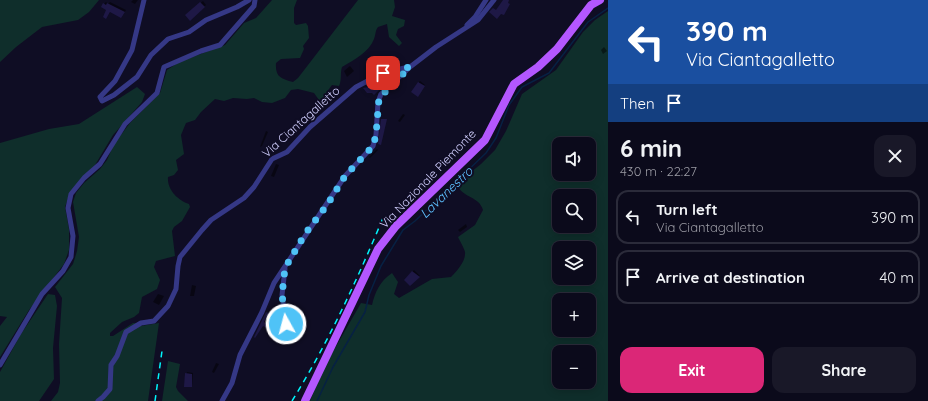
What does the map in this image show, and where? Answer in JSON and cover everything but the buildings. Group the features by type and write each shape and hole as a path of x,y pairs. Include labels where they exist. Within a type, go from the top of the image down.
{"main road":[{"name":"Via Nazionale Piemonte","path":"305,401 378,249 396,226 485,140 514,84 538,67 558,48 591,5 600,0"}],"street":[{"path":"144,0 132,50 115,81 100,97 102,101 114,96 137,77 151,55 168,39 189,32 206,20 237,8 249,0"},
{"path":"0,365 42,294 63,271 71,257 73,236 68,208 71,194 84,178 100,164 125,124 157,93 164,66 195,53 220,45 254,6 255,0"},
{"path":"467,28 468,23 475,17 486,0"},
{"name":"Via Ciantagalletto","path":"222,401 232,383 240,355 262,312 274,284 305,234 327,205 345,176 373,146 376,135 379,98 410,67 445,40 478,20 494,0"},
{"name":"Via Ciantagalletto","path":"98,401 103,398 110,389 111,365 118,356 126,332 141,323 154,320 168,306 176,289 180,257 211,220 244,198 254,188 272,160 287,152 310,127 356,87 383,73 410,67"},
{"name":"Via Ciantagalletto","path":"285,268 282,295 286,324"}],"green space":[{"path":"0,0 99,0 89,12 78,20 42,27 16,47 0,62"},
{"path":"272,0 297,0 294,8 294,23 296,25 306,23 308,26 309,38 303,46 304,49 300,58 281,59 276,63 278,74 285,80 293,82 298,78 358,0 394,0 395,7 392,16 405,20 404,26 398,29 396,35 402,43 399,46 389,37 387,24 378,27 369,48 342,67 339,86 332,85 326,93 329,102 324,107 314,93 298,89 291,90 285,98 272,103 262,102 254,98 233,98 224,101 215,99 195,120 186,123 181,135 184,154 176,160 178,170 174,175 168,177 171,190 177,197 189,204 190,207 182,221 174,227 172,231 175,256 156,261 154,267 160,280 157,289 142,297 139,313 122,322 110,333 110,336 113,336 133,323 137,323 141,326 159,323 148,401 51,401 58,392 60,383 59,344 62,298 55,287 73,264 77,251 79,237 73,202 76,193 107,160 114,144 130,123 160,93 167,70 179,62 225,45 244,23 256,18"},
{"path":"608,11 608,401 310,401 323,369 361,303 372,305 379,287 388,276 392,273 398,282 394,294 399,298 432,279 451,277 458,269 463,262 465,252 458,237 475,225 483,210 481,205 475,199 460,190 458,186 461,180 481,164 495,150 506,131 522,94 556,70 583,32 595,20"},
{"path":"137,87 145,94 142,102 113,135 95,165 70,192 65,207 69,229 69,250 64,264 29,310 0,357 0,326 7,317 0,316 0,143 49,129 79,124"},
{"path":"48,294 55,295 57,306 53,348 54,379 39,401 0,401 0,372 21,334"},
{"path":"168,361 180,364 176,387 188,401 162,401"}],"waterway":[{"name":"Lavanestro","path":"317,401 333,367 365,312 369,295 381,266 403,230 415,221 486,153 496,138 509,105 522,87 549,73 588,22 608,8"}],"railway":[{"path":"292,401 318,357 341,311 383,218"},
{"path":"155,401 162,351"}],"route":[{"path":"286,324 282,295 285,268 305,234 327,205 345,176 373,146 377,128 378,102 381,94 410,67 383,73"}]}
